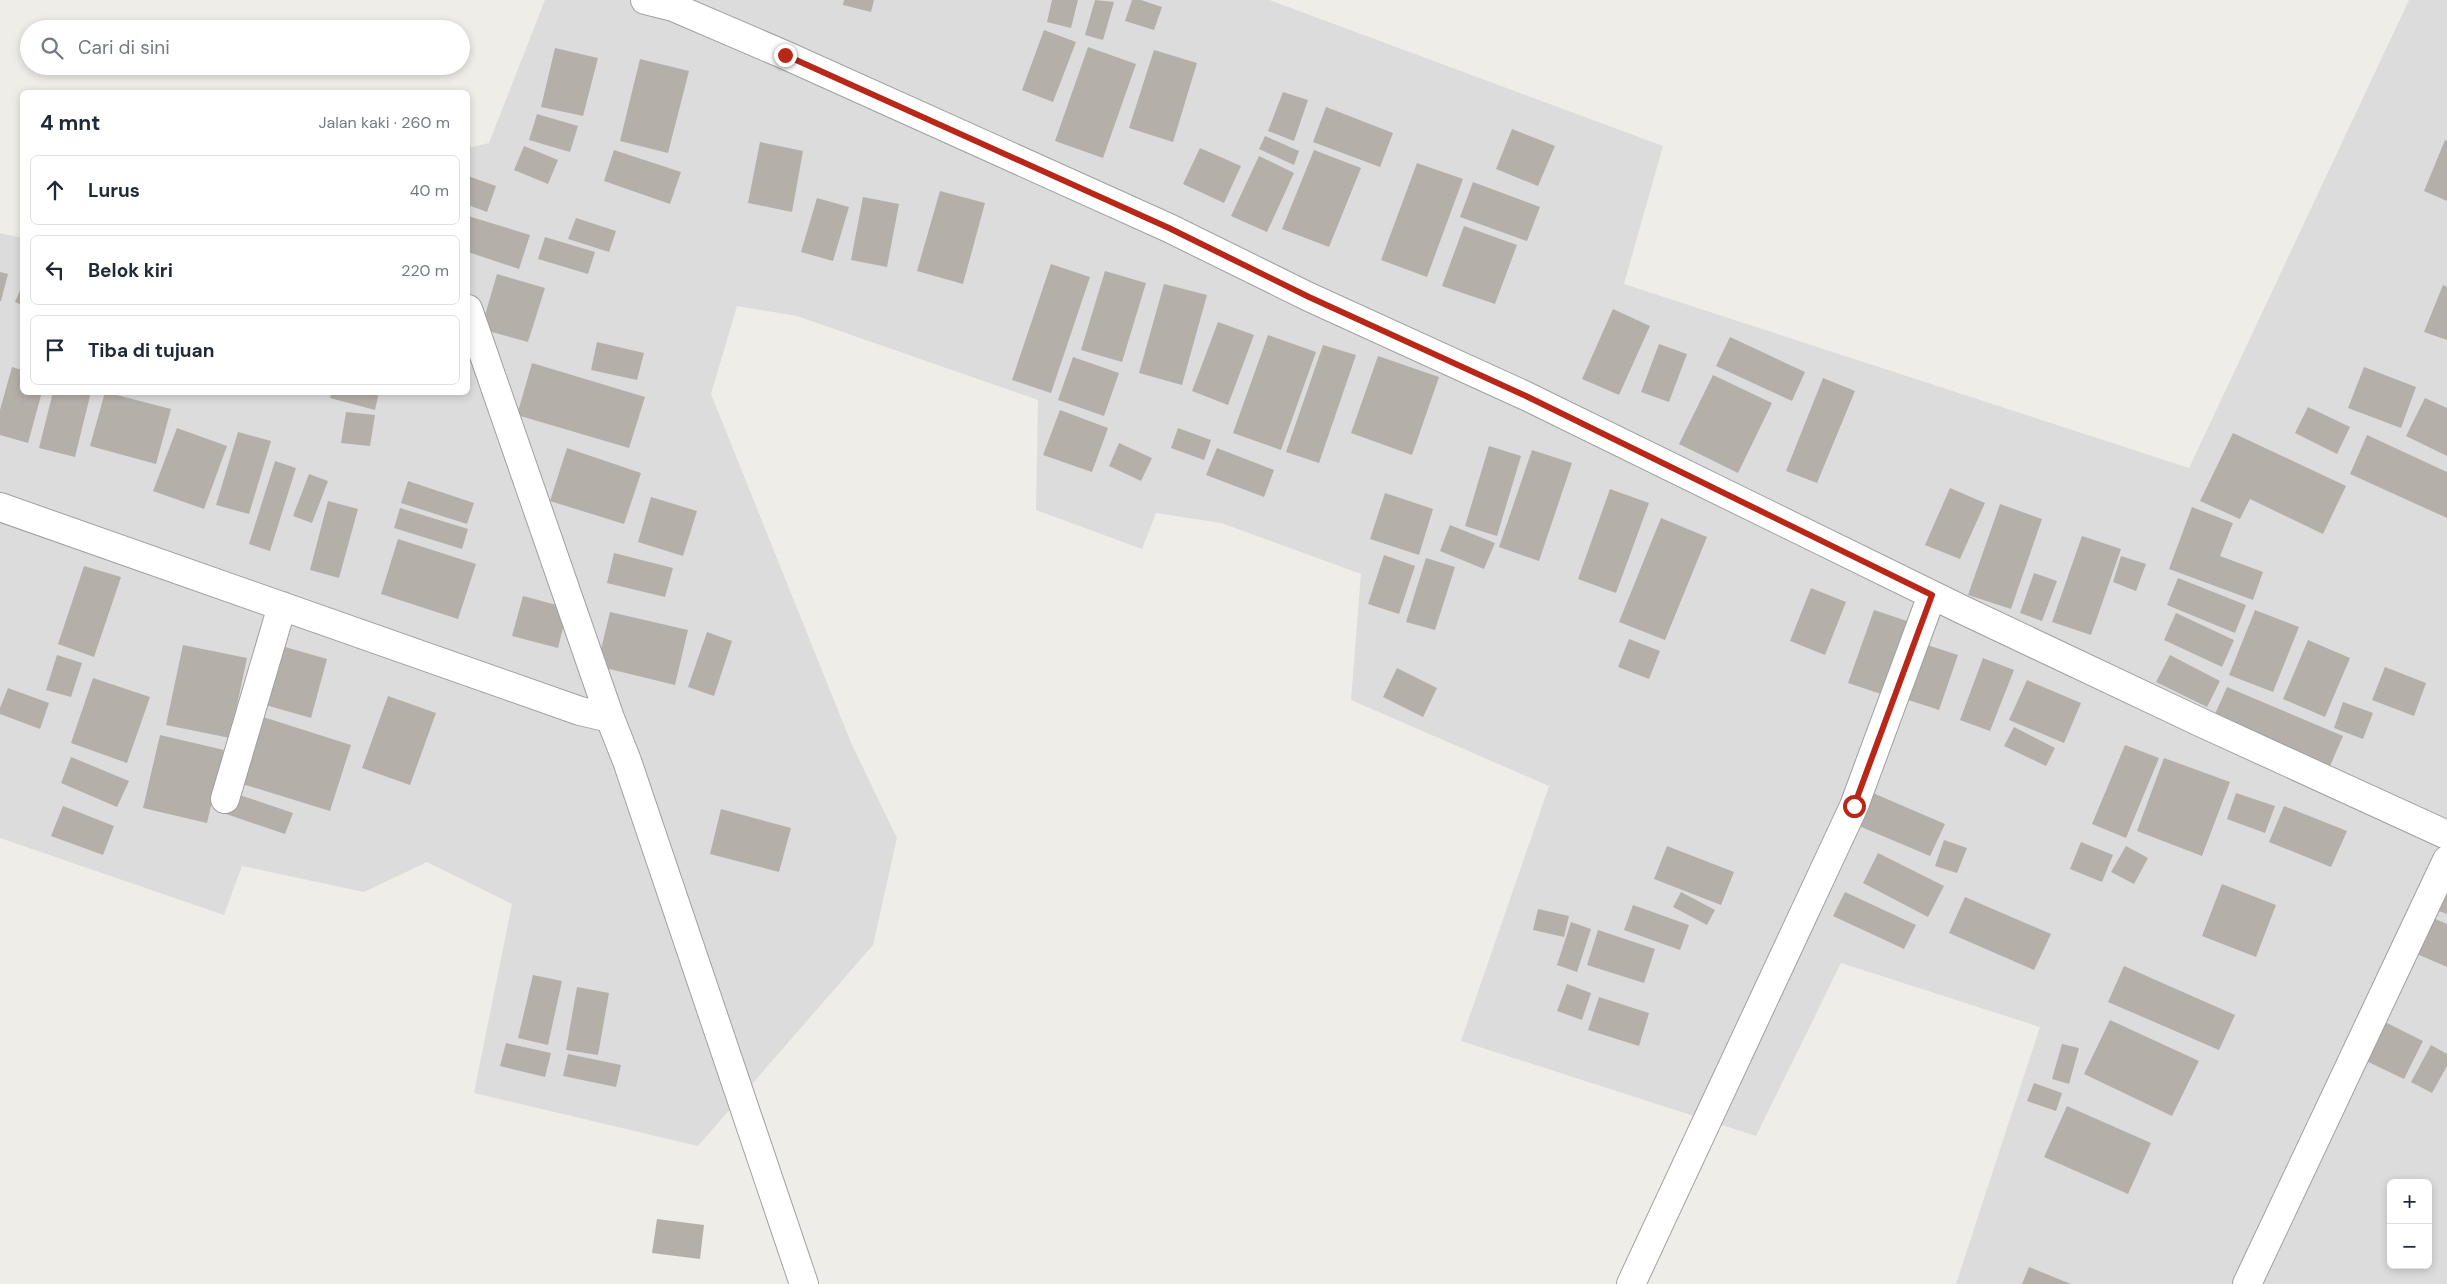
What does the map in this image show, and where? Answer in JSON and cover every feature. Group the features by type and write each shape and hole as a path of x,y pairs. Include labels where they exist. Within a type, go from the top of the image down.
{"street":[{"path":"645,0 673,7 785,55 1169,228 1309,297 1526,396 1932,595 2202,723 2447,835"},
{"path":"470,315 610,718 637,789 804,1284"},
{"path":"0,507 580,711 610,718"},
{"path":"1631,1284 1854,806 1932,595"},
{"path":"225,800 282,606"},
{"path":"2247,1284 2447,860"}],"shaded area":[{"path":"545,0 1269,0 1663,146 1624,284 2189,468 2409,0 2447,0 2447,1284 1956,1284 2040,1027 1841,963 1756,1136 1461,1041 1549,786 1351,700 1361,574 1221,523 1156,513 1142,549 1036,510 1038,400 797,316 737,306 711,394 852,745 897,838 873,945 698,1146 474,1093 512,904 427,862 364,892 242,866 224,915 0,838 0,233 20,238 20,395 470,395 470,148 489,143"}],"building":[{"path":"844,0 874,0 871,12 843,5"},
{"path":"1052,0 1078,0 1071,28 1047,22"},
{"path":"1095,0 1114,2 1103,40 1085,35"},
{"path":"1132,0 1141,0 1162,7 1154,30 1125,21"},
{"path":"1044,30 1076,42 1053,102 1022,90"},
{"path":"1088,47 1136,64 1103,158 1055,141"},
{"path":"555,48 598,58 583,116 541,107"},
{"path":"1154,50 1197,63 1173,142 1129,128"},
{"path":"640,59 689,71 668,153 620,141"},
{"path":"1283,92 1308,100 1294,141 1268,131"},
{"path":"1326,107 1393,133 1380,167 1313,142"},
{"path":"537,114 578,126 570,152 529,140"},
{"path":"1512,129 1555,146 1538,186 1496,169"},
{"path":"1265,136 1299,151 1294,165 1259,149"},
{"path":"2445,140 2447,141 2447,201 2424,191"},
{"path":"760,142 803,151 792,212 748,203"},
{"path":"524,146 558,160 548,184 514,170"},
{"path":"1200,148 1241,166 1224,203 1183,184"},
{"path":"614,150 681,172 670,204 604,181"},
{"path":"1314,150 1361,168 1329,247 1282,229"},
{"path":"1259,156 1294,173 1267,232 1231,216"},
{"path":"1417,163 1463,179 1427,277 1381,260"},
{"path":"470,177 496,186 487,212 470,206"},
{"path":"1473,182 1540,207 1527,241 1460,217"},
{"path":"940,191 985,203 963,284 917,271"},
{"path":"863,197 899,204 887,267 851,260"},
{"path":"817,198 849,207 833,261 801,252"},
{"path":"470,217 530,235 519,269 470,253"},
{"path":"576,218 616,231 609,252 568,239"},
{"path":"1464,226 1517,245 1495,304 1442,286"},
{"path":"545,237 595,252 588,274 538,259"},
{"path":"1051,264 1090,277 1051,393 1012,380"},
{"path":"1105,271 1146,283 1122,362 1081,350"},
{"path":"0,272 8,274 1,301 0,301"},
{"path":"497,274 545,288 528,342 481,329"},
{"path":"1164,284 1207,295 1182,385 1139,373"},
{"path":"2443,285 2447,287 2447,340 2424,332"},
{"path":"20,291 20,304 15,302"},
{"path":"1613,309 1650,326 1619,395 1582,379"},
{"path":"1218,322 1254,335 1228,405 1192,391"},
{"path":"1268,335 1316,352 1281,450 1233,433"},
{"path":"1730,337 1805,372 1792,401 1716,366"},
{"path":"597,342 644,353 637,380 591,370"},
{"path":"1659,344 1687,354 1669,402 1641,392"},
{"path":"1323,345 1356,355 1319,463 1286,452"},
{"path":"1378,356 1439,377 1412,455 1351,433"},
{"path":"1073,357 1119,373 1104,416 1058,400"},
{"path":"532,363 645,397 629,448 517,415"},
{"path":"12,367 20,369 20,395 41,395 28,443 0,435 0,410"},
{"path":"2364,367 2416,387 2401,428 2348,408"},
{"path":"1713,375 1772,403 1738,473 1679,444"},
{"path":"1823,378 1855,391 1817,483 1786,471"},
{"path":"52,395 90,395 75,457 39,448"},
{"path":"104,395 117,395 171,409 156,464 90,446"},
{"path":"331,395 378,395 375,410 330,398"},
{"path":"2425,398 2447,408 2447,456 2406,436"},
{"path":"2308,407 2350,427 2337,454 2295,433"},
{"path":"1060,410 1108,428 1092,472 1043,455"},
{"path":"346,412 375,415 370,446 341,443"},
{"path":"177,428 227,446 204,509 153,491"},
{"path":"1178,428 1211,440 1204,460 1171,448"},
{"path":"238,432 271,441 249,514 216,505"},
{"path":"2233,433 2346,486 2323,534 2250,499 2240,519 2200,501"},
{"path":"2367,435 2447,472 2447,518 2350,474"},
{"path":"1119,443 1152,458 1141,481 1109,466"},
{"path":"1489,446 1521,456 1497,536 1465,526"},
{"path":"567,448 641,473 624,524 550,501"},
{"path":"1217,448 1274,470 1264,497 1206,475"},
{"path":"1532,450 1572,463 1539,561 1499,547"},
{"path":"275,461 296,468 270,551 249,544"},
{"path":"309,474 328,481 312,523 293,516"},
{"path":"408,481 474,503 467,524 401,503"},
{"path":"1950,488 1985,503 1960,559 1925,545"},
{"path":"1610,489 1649,503 1616,593 1578,579"},
{"path":"1385,493 1433,509 1419,555 1370,539"},
{"path":"651,497 697,511 683,556 638,542"},
{"path":"328,501 358,509 339,578 310,570"},
{"path":"2000,504 2042,519 2011,609 1968,595"},
{"path":"2192,507 2233,523 2220,556 2263,572 2253,600 2169,569"},
{"path":"400,508 468,529 462,549 394,528"},
{"path":"1661,518 1707,537 1665,640 1619,622"},
{"path":"1450,525 1495,543 1484,569 1440,551"},
{"path":"2082,536 2121,549 2091,635 2052,622"},
{"path":"398,539 476,564 458,619 381,594"},
{"path":"614,553 673,568 665,597 607,583"},
{"path":"1384,555 1415,566 1399,614 1368,604"},
{"path":"2121,556 2146,564 2136,591 2113,582"},
{"path":"1426,558 1455,567 1435,630 1406,622"},
{"path":"84,566 121,577 94,657 58,644"},
{"path":"2034,573 2057,581 2042,621 2020,613"},
{"path":"2178,578 2246,605 2235,633 2167,605"},
{"path":"1811,588 1846,602 1825,655 1790,641"},
{"path":"523,596 568,608 558,648 512,636"},
{"path":"1874,610 1910,622 1884,695 1848,683"},
{"path":"2255,610 2299,627 2273,692 2229,675"},
{"path":"610,612 688,630 675,685 597,666"},
{"path":"2176,613 2234,640 2222,667 2164,640"},
{"path":"707,632 732,641 714,696 688,687"},
{"path":"1629,639 1660,651 1649,679 1618,667"},
{"path":"2308,640 2350,658 2325,717 2283,699"},
{"path":"1918,642 1958,655 1939,710 1899,697"},
{"path":"183,645 247,658 230,738 166,725"},
{"path":"278,645 327,659 311,718 262,704"},
{"path":"57,655 82,663 71,697 46,690"},
{"path":"2170,655 2220,681 2207,707 2156,682"},
{"path":"1983,658 2014,670 1990,731 1960,720"},
{"path":"2385,667 2426,683 2414,716 2372,700"},
{"path":"1397,668 1437,688 1423,717 1383,697"},
{"path":"93,678 150,697 127,763 71,743"},
{"path":"2027,680 2081,703 2064,743 2009,720"},
{"path":"2227,687 2343,736 2327,773 2211,723"},
{"path":"8,688 49,703 40,729 0,714 0,708"},
{"path":"388,696 436,713 410,785 362,768"},
{"path":"2343,702 2373,713 2363,739 2334,728"},
{"path":"260,716 351,745 330,811 239,783"},
{"path":"2014,727 2055,748 2046,766 2004,746"},
{"path":"160,735 224,750 207,823 143,808"},
{"path":"2125,745 2159,758 2126,838 2092,824"},
{"path":"71,757 129,781 117,807 61,783"},
{"path":"2164,758 2230,782 2202,856 2137,831"},
{"path":"234,793 293,813 285,834 226,814"},
{"path":"1873,793 1945,824 1930,856 1859,826"},
{"path":"2236,793 2275,806 2265,833 2227,819"},
{"path":"63,806 114,826 103,855 51,836"},
{"path":"2284,806 2347,831 2331,867 2269,842"},
{"path":"721,809 791,828 779,872 710,854"},
{"path":"1944,840 1967,848 1957,873 1935,866"},
{"path":"2081,842 2113,855 2102,882 2070,869"},
{"path":"1667,846 1734,872 1721,905 1654,879"},
{"path":"2126,846 2148,858 2134,884 2111,872"},
{"path":"1878,853 1944,886 1928,917 1863,883"},
{"path":"2447,883 2447,914 2436,910"},
{"path":"2222,884 2276,905 2256,957 2202,936"},
{"path":"1681,892 1715,910 1707,925 1673,907"},
{"path":"1845,892 1916,925 1904,949 1833,916"},
{"path":"1965,897 2051,934 2034,970 1949,933"},
{"path":"1633,905 1689,925 1680,950 1624,930"},
{"path":"1538,909 1569,916 1564,937 1533,930"},
{"path":"2433,918 2447,924 2447,967 2417,954"},
{"path":"1571,922 1591,929 1577,972 1557,965"},
{"path":"1598,930 1655,949 1644,983 1587,965"},
{"path":"2124,966 2235,1015 2219,1050 2108,1002"},
{"path":"533,975 562,981 548,1045 518,1038"},
{"path":"1567,984 1591,993 1582,1020 1557,1011"},
{"path":"577,987 609,993 598,1055 566,1050"},
{"path":"1599,997 1649,1013 1639,1046 1588,1030"},
{"path":"2110,1020 2199,1061 2172,1116 2084,1074"},
{"path":"2383,1021 2423,1041 2404,1079 2364,1060"},
{"path":"506,1043 551,1053 545,1077 500,1066"},
{"path":"2062,1044 2079,1048 2069,1084 2052,1079"},
{"path":"2431,1045 2447,1054 2447,1066 2432,1093 2411,1082"},
{"path":"568,1054 621,1065 616,1087 563,1076"},
{"path":"2034,1083 2062,1093 2056,1111 2027,1101"},
{"path":"2067,1106 2151,1143 2128,1194 2044,1157"},
{"path":"657,1219 704,1225 700,1259 652,1253"},
{"path":"2029,1267 2071,1284 2022,1284"}],"route":[{"path":"785,55 1169,228 1309,297 1526,396 1932,595 1854,806"}]}
